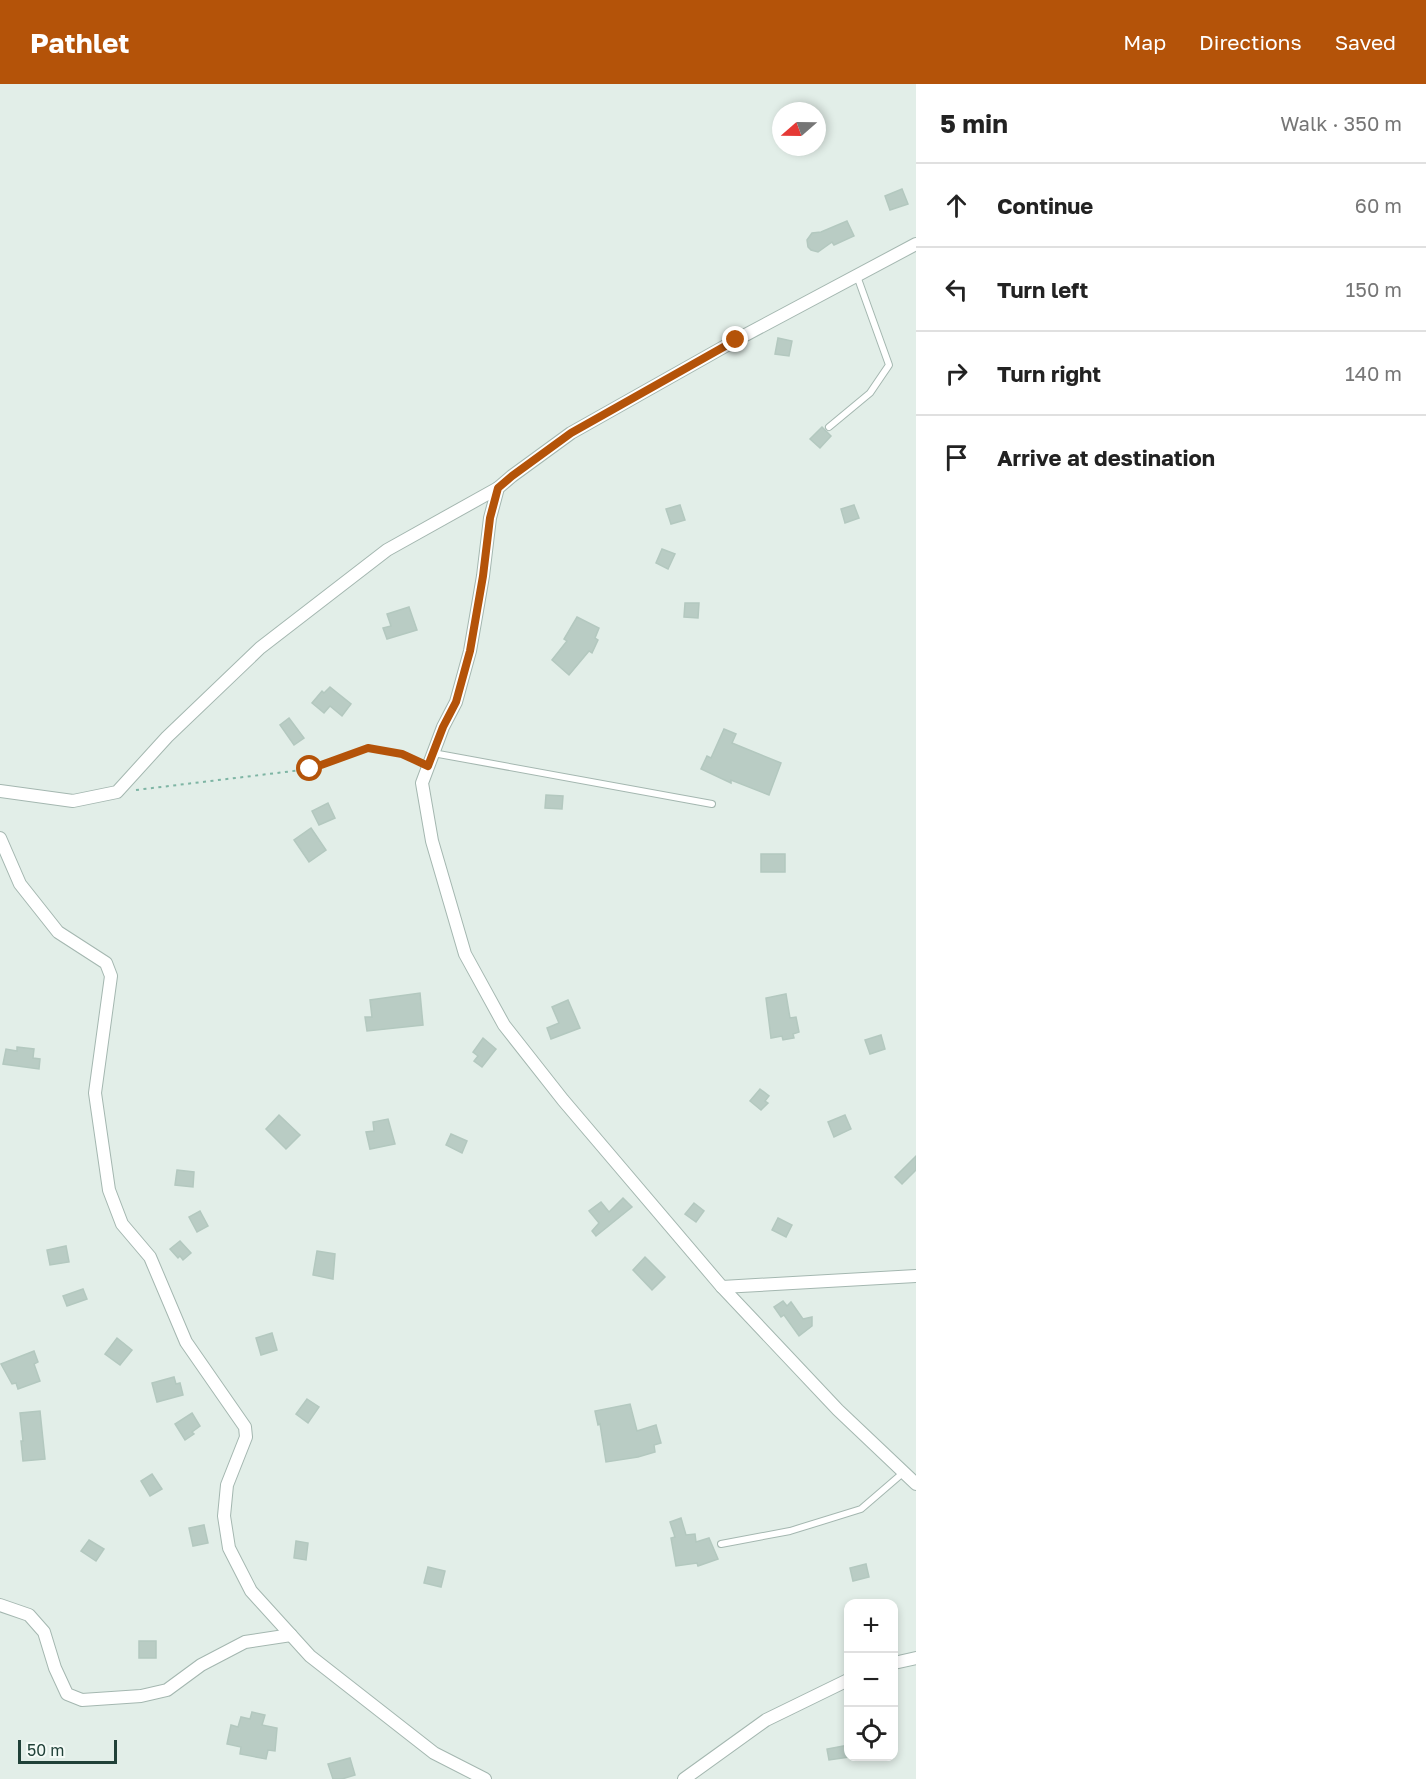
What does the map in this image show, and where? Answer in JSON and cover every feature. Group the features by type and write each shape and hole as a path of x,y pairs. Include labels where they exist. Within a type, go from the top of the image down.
{"street":[{"path":"1,795 73,801 117,792 167,737 260,648 387,550 498,488 571,433 916,244"},
{"path":"498,488 490,518 470,651 456,702 443,727 422,783 432,842 465,954 504,1025 563,1101 722,1287 838,1410 916,1484"},
{"path":"0,838 20,884 58,932 106,963 111,976 95,1093 109,1190 122,1224 150,1257 186,1342 245,1427 246,1437 227,1485 224,1515 229,1548 251,1591 310,1656 434,1753 485,1779"},
{"path":"722,1287 916,1276"},
{"path":"0,1605 29,1615 44,1632 55,1668 67,1694 82,1700 141,1696 167,1690 201,1665 245,1642 291,1635"},
{"path":"898,1662 916,1658"},
{"path":"684,1779 766,1720 844,1682"}],"lane":[{"path":"829,427 870,393 889,366 857,276"},
{"path":"433,753 712,804"},
{"path":"721,1544 790,1531 861,1509 903,1472"}],"path":[{"path":"117,792 310,769 368,748 402,754 428,766"}],"building":[{"path":"902,189 908,204 890,210 885,196"},
{"path":"847,221 854,236 834,245 832,242 818,252 808,247 807,240 812,233 821,232"},
{"path":"778,338 792,341 789,356 775,354"},
{"path":"822,427 831,436 820,448 810,439"},
{"path":"680,505 685,520 671,524 666,509"},
{"path":"854,505 859,518 845,523 841,509"},
{"path":"662,549 675,554 668,569 656,563"},
{"path":"685,603 699,603 698,618 684,617"},
{"path":"409,607 417,630 387,639 383,628 391,626 387,614"},
{"path":"577,617 599,628 595,638 598,640 592,653 589,651 569,675 552,660 567,641 564,639"},
{"path":"330,687 351,704 342,716 330,706 324,713 312,703 322,691 324,693"},
{"path":"289,718 304,738 294,745 280,725"},
{"path":"724,729 736,734 732,743 781,763 769,795 731,780 731,783 701,769 707,756 711,758"},
{"path":"546,795 563,796 562,809 545,808"},
{"path":"328,803 335,818 319,825 312,811"},
{"path":"311,828 326,850 309,862 294,840"},
{"path":"761,854 785,854 785,872 761,872"},
{"path":"420,993 423,1025 367,1031 365,1017 372,1017 370,1000"},
{"path":"786,994 790,1018 796,1017 799,1032 793,1034 794,1038 783,1040 782,1036 771,1038 766,998"},
{"path":"568,1000 580,1028 551,1039 547,1028 559,1023 552,1007"},
{"path":"881,1035 885,1049 870,1054 865,1040"},
{"path":"483,1038 496,1049 482,1067 474,1061 478,1056 473,1052"},
{"path":"17,1047 34,1049 33,1058 40,1059 39,1069 3,1064 6,1049 17,1051"},
{"path":"760,1089 769,1096 765,1101 768,1103 761,1110 750,1101"},
{"path":"279,1115 300,1135 286,1149 266,1129"},
{"path":"845,1115 851,1129 834,1137 828,1122"},
{"path":"388,1119 395,1144 370,1149 366,1132 374,1131 373,1122"},
{"path":"451,1134 467,1141 462,1153 446,1145"},
{"path":"916,1156 916,1170 902,1184 895,1177"},
{"path":"177,1170 194,1172 193,1187 175,1185"},
{"path":"623,1198 632,1207 596,1236 592,1231 599,1223 589,1211 601,1202 609,1212"},
{"path":"694,1203 704,1211 696,1222 685,1214"},
{"path":"200,1211 208,1226 197,1232 189,1217"},
{"path":"778,1218 792,1225 786,1237 772,1230"},
{"path":"180,1241 191,1253 183,1260 170,1249"},
{"path":"66,1246 69,1262 50,1265 47,1250"},
{"path":"317,1251 335,1254 333,1279 313,1275"},
{"path":"645,1257 665,1277 652,1290 633,1270"},
{"path":"83,1289 87,1299 67,1306 63,1296"},
{"path":"783,1301 787,1306 791,1302 803,1319 812,1317 812,1326 799,1336 784,1315 781,1317 774,1307"},
{"path":"272,1333 277,1350 261,1355 256,1338"},
{"path":"117,1338 132,1350 120,1365 105,1354"},
{"path":"34,1351 38,1362 34,1364 40,1381 18,1389 16,1383 12,1384 1,1364"},
{"path":"174,1377 176,1384 180,1383 183,1395 157,1402 152,1383"},
{"path":"307,1399 319,1407 308,1423 296,1414"},
{"path":"630,1404 637,1431 656,1425 661,1443 654,1445 655,1452 606,1462 600,1424 598,1425 595,1411"},
{"path":"40,1411 45,1459 23,1461 20,1413"},
{"path":"192,1413 200,1426 185,1440 175,1424"},
{"path":"152,1474 162,1489 150,1496 141,1481"},
{"path":"681,1518 686,1535 695,1534 696,1542 709,1538 718,1559 698,1566 697,1563 676,1566 671,1538 675,1537 670,1522"},
{"path":"204,1525 208,1543 193,1546 189,1528"},
{"path":"89,1540 104,1549 96,1561 81,1551"},
{"path":"296,1541 308,1543 306,1560 294,1558"},
{"path":"866,1564 869,1577 853,1581 850,1568"},
{"path":"428,1567 445,1571 441,1587 424,1583"},
{"path":"139,1641 156,1641 156,1658 139,1658"},
{"path":"252,1712 265,1715 262,1725 277,1728 275,1751 268,1750 266,1759 240,1754 241,1747 227,1744 231,1725 238,1727 241,1717 250,1719"},
{"path":"844,1746 844,1758 829,1760 827,1749"},
{"path":"350,1758 355,1775 333,1779 328,1764"}],"route":[{"path":"310,769 368,748 402,754 428,766 443,727 456,702 470,651 490,518 498,488 571,433 736,340"}]}
